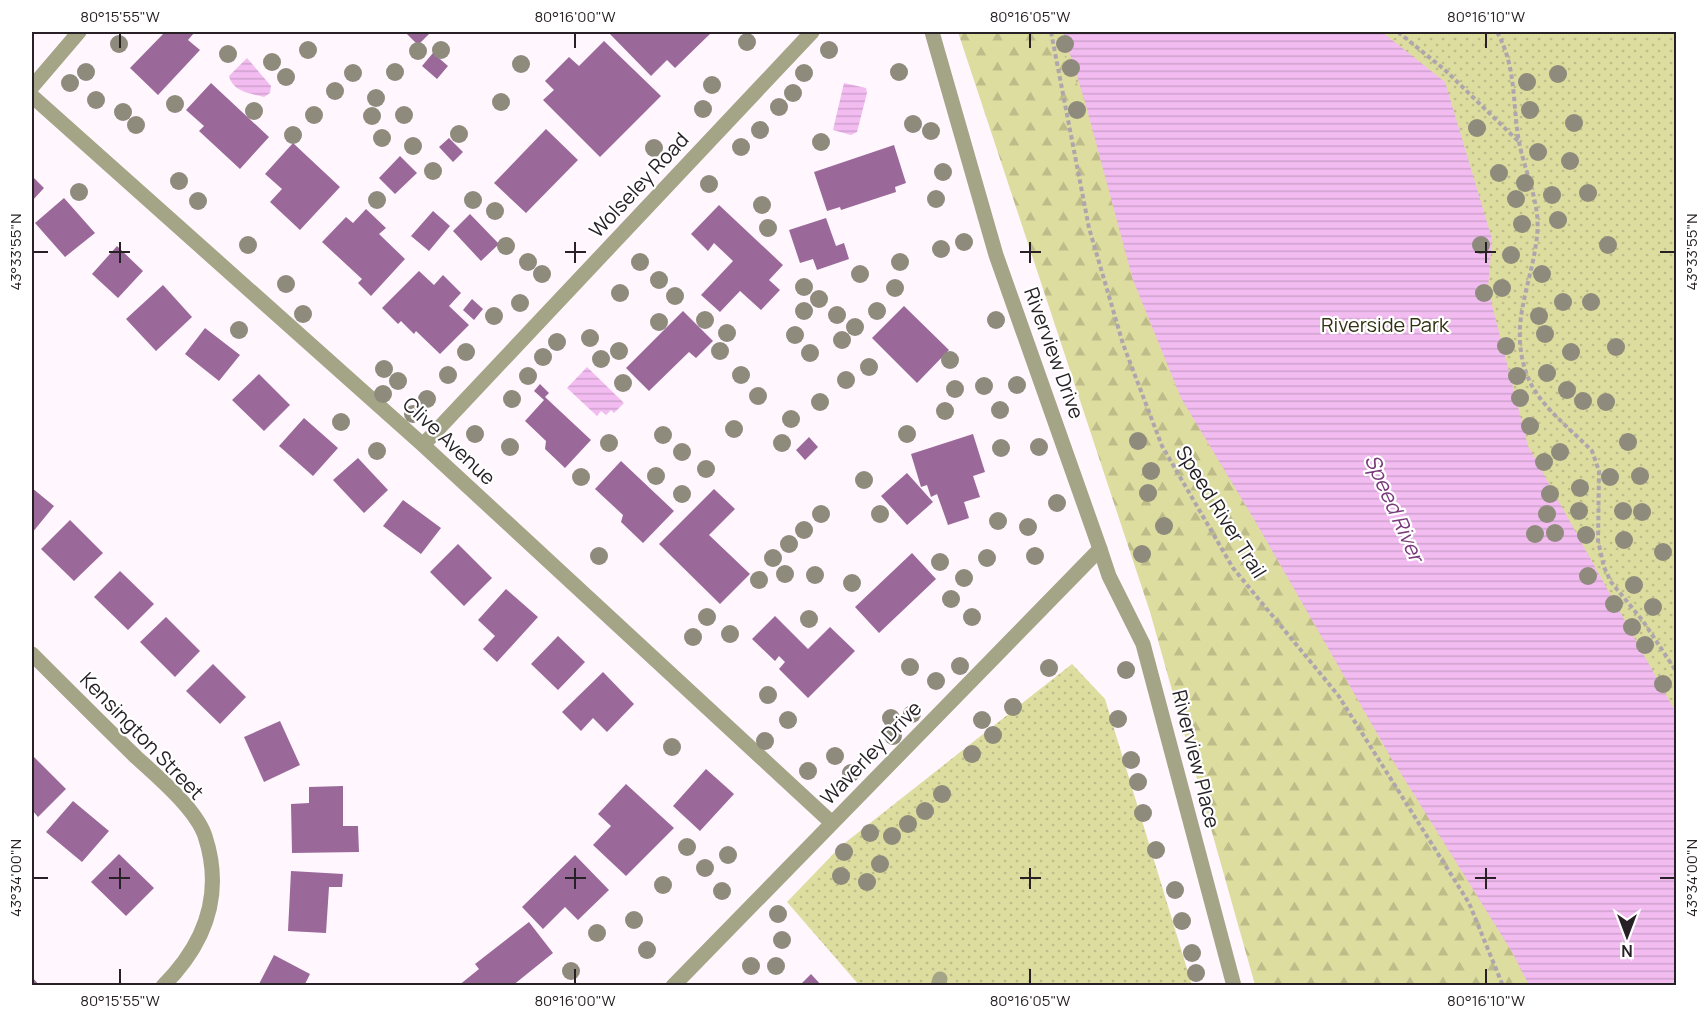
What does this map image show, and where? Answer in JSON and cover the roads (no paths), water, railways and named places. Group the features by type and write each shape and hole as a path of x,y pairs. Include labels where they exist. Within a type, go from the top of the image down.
{"street":[{"path":"32,87 79,32"},
{"name":"Wolseley Road","path":"423,445 813,32"},
{"name":"Riverview Drive","path":"932,32 996,255 1100,549"},
{"name":"Clive Avenue","path":"32,96 423,445 832,823"},
{"name":"Waverley Drive","path":"673,986 1100,549"},
{"name":"Riverview Place","path":"1100,549 1109,576 1143,644 1234,986"},
{"name":"Kensington Street","path":"32,654 181,800 204,835 212,882 206,927 182,967 163,986"}],"water":[{"name":"Speed River","path":"1063,32 1382,32 1445,82 1492,239 1488,289 1528,446 1676,713 1676,985 1529,985 1512,952 1390,756 1255,521 1181,398 1133,280 1085,102"},
{"path":"247,58 271,86 270,93 264,97 238,89 231,81 229,76"},
{"path":"844,83 866,88 867,93 857,132 851,135 833,130"},
{"path":"587,367 624,403 614,413 611,410 606,415 601,411 597,416 567,388"}],"park label":[{"name":"Riverside Park","path":"1385,325"}]}
